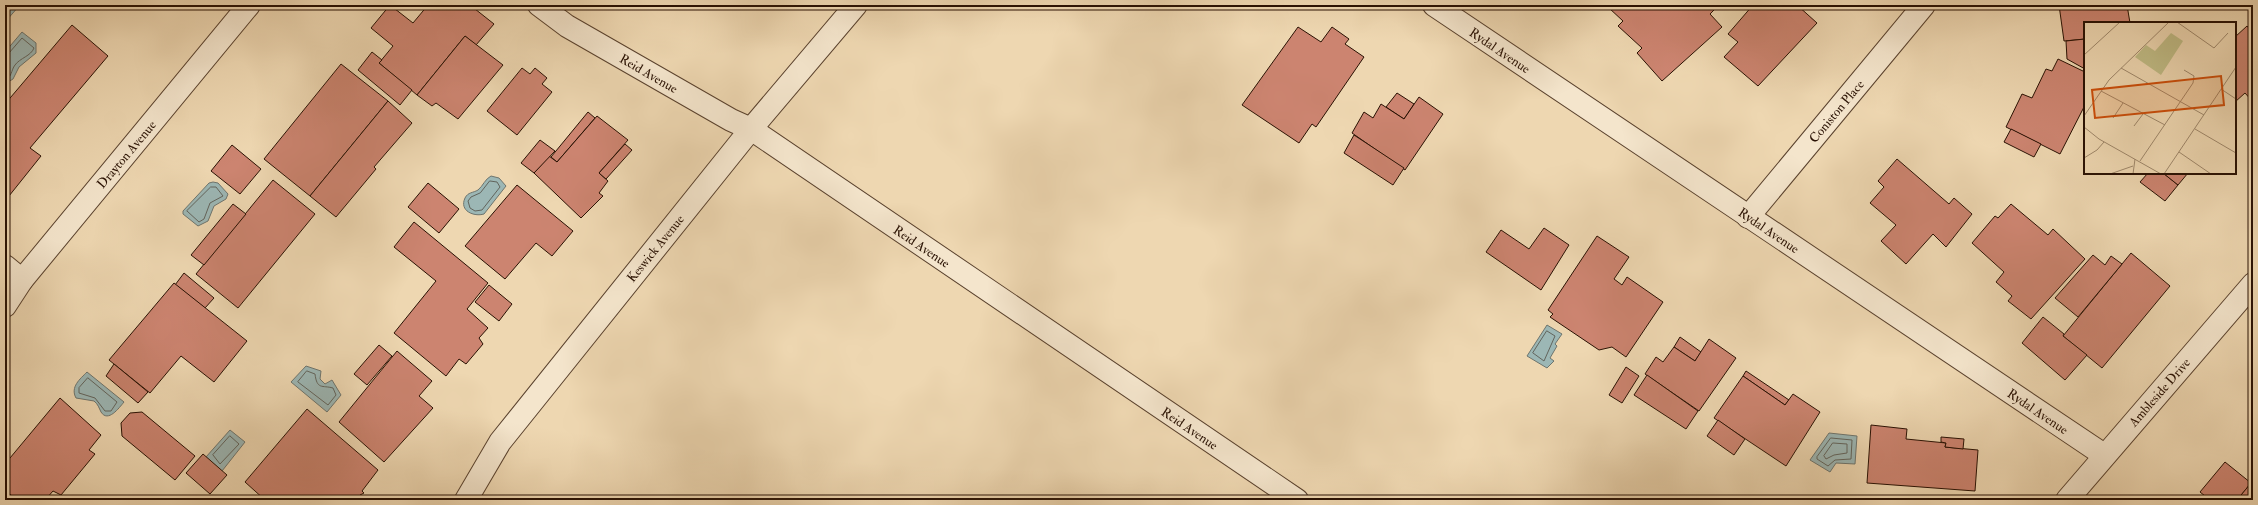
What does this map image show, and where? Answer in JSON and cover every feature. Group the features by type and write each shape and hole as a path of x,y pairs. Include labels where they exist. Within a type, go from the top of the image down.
{"street":[{"name":"Drayton Avenue","path":"5,306 22,280 249,5"},
{"name":"Reid Avenue","path":"539,5 567,26 731,120 751,129 1297,500"},
{"name":"Keswick Avenue","path":"466,500 500,442 751,129 856,5"},
{"name":"Rydal Avenue","path":"1434,5 2104,455"},
{"name":"Coniston Place","path":"1748,217 1924,5"},
{"path":"5,266 22,280"},
{"name":"Ambleside Drive","path":"2066,500 2253,284"}],"water":[{"path":"5,5 20,5 5,22"},
{"path":"22,32 36,43 36,53 19,67 13,79 5,84 5,52"},
{"path":"491,176 499,178 506,186 484,214 476,215 468,212 464,206 466,196 478,190"},
{"path":"209,183 218,183 228,194 226,199 214,206 208,221 198,226 183,214 183,211"},
{"path":"1547,325 1562,334 1555,344 1557,346 1550,358 1554,361 1547,368 1527,356"},
{"path":"306,366 321,371 320,379 325,384 332,380 341,395 327,412 291,382"},
{"path":"87,372 124,402 110,415 104,415 94,401 76,398 74,394 75,387 79,380"},
{"path":"230,430 245,442 222,471 206,457"},
{"path":"1829,433 1857,436 1855,464 1836,463 1830,472 1810,460"}],"building":[{"path":"390,5 413,23 428,5 470,5 494,24 476,45 465,36 417,95 379,63 393,46 371,28"},
{"path":"1612,5 1719,5 1710,14 1722,27 1662,81 1637,53 1642,48 1618,26 1623,21 1609,8"},
{"path":"1753,5 1797,5 1817,23 1758,86 1724,57 1738,42 1728,34"},
{"path":"2059,5 2127,5 2130,22 2084,22 2084,39 2064,41"},
{"path":"72,25 108,56 30,148 41,156 9,196 5,193 5,104"},
{"path":"2247,26 2253,33 2253,102 2245,93 2236,101 2236,36"},
{"path":"1298,27 1321,42 1332,27 1349,39 1345,44 1364,57 1316,127 1312,124 1299,143 1242,105"},
{"path":"465,36 503,65 458,119 436,103 432,106 417,95"},
{"path":"2084,39 2084,68 2067,59 2066,41"},
{"path":"372,52 382,60 379,63 412,90 400,105 358,70"},
{"path":"2058,59 2084,72 2084,107 2060,154 2006,127 2022,94 2032,98 2046,69 2052,71"},
{"path":"341,64 388,101 310,196 264,159"},
{"path":"522,68 530,74 535,68 547,78 542,84 552,92 517,135 487,111"},
{"path":"1397,93 1414,104 1404,119 1386,107"},
{"path":"1419,97 1443,114 1405,170 1352,133 1364,112 1373,118 1381,104 1404,119"},
{"path":"388,101 412,123 374,167 376,169 336,217 310,196"},
{"path":"588,112 595,118 557,162 551,157"},
{"path":"597,116 628,140 599,173 608,181 599,193 603,196 581,218 534,173 549,156 557,162"},
{"path":"2011,129 2041,144 2034,157 2004,142"},
{"path":"1354,135 1404,168 1393,185 1344,153"},
{"path":"540,140 555,151 534,173 521,163"},
{"path":"625,144 632,150 606,179 599,173"},
{"path":"232,145 261,169 240,194 211,171"},
{"path":"1897,159 1949,204 1954,198 1972,214 1946,247 1933,234 1906,264 1881,241 1896,225 1870,203 1884,187 1878,181"},
{"path":"2147,174 2164,174 2178,185 2165,201 2140,182"},
{"path":"2164,174 2187,174 2178,185"},
{"path":"273,180 315,214 238,308 196,274"},
{"path":"428,183 459,209 439,233 408,207"},
{"path":"517,185 573,231 552,256 536,243 505,279 465,246"},
{"path":"233,204 246,214 204,265 191,255"},
{"path":"2011,204 2048,235 2053,229 2085,259 2031,319 2008,301 2012,296 1996,282 2004,272 1972,243 1995,216 1998,218"},
{"path":"414,222 488,283 467,309 488,328 479,338 483,344 466,364 459,359 446,376 394,333 436,281 394,247"},
{"path":"1544,228 1569,245 1541,290 1486,252 1501,230 1529,249"},
{"path":"1597,236 1629,257 1614,279 1622,285 1627,277 1663,302 1626,357 1612,347 1599,350 1550,317 1553,314 1548,310"},
{"path":"2131,253 2170,286 2102,368 2063,336"},
{"path":"2093,255 2105,265 2111,256 2122,264 2078,317 2055,298"},
{"path":"184,273 214,298 205,308 175,285"},
{"path":"174,283 247,341 214,382 181,356 150,393 109,360"},
{"path":"489,285 512,304 499,321 475,302"},
{"path":"2043,317 2064,334 2063,336 2087,355 2065,380 2022,343"},
{"path":"1680,337 1701,352 1695,361 1674,347"},
{"path":"1709,339 1736,358 1699,411 1645,374 1656,357 1663,362 1674,347 1695,361"},
{"path":"379,345 392,356 367,385 354,374"},
{"path":"397,351 432,381 419,396 433,408 384,462 339,422"},
{"path":"114,364 148,392 138,403 106,376"},
{"path":"1626,367 1639,376 1622,403 1609,395"},
{"path":"1746,371 1789,400 1785,405 1743,376"},
{"path":"1647,375 1698,411 1686,429 1634,395"},
{"path":"1743,376 1785,405 1793,394 1820,412 1786,466 1714,418"},
{"path":"60,398 101,435 89,450 95,454 61,495 53,491 45,500 17,500 5,490 5,464"},
{"path":"307,409 378,470 362,491 364,493 360,495 367,500 265,500 245,482"},
{"path":"142,412 195,456 175,480 122,436 121,423 130,413"},
{"path":"1718,420 1745,439 1734,455 1707,436"},
{"path":"1871,425 1907,429 1906,439 1946,443 1945,447 1978,450 1975,491 1867,483"},
{"path":"1941,437 1964,439 1963,449 1945,447 1946,443 1941,442"},
{"path":"203,454 227,475 210,494 186,473"},
{"path":"2225,462 2251,483 2237,500 2210,500 2200,492"},
{"path":"2251,483 2253,485 2253,500 2237,500"}]}
